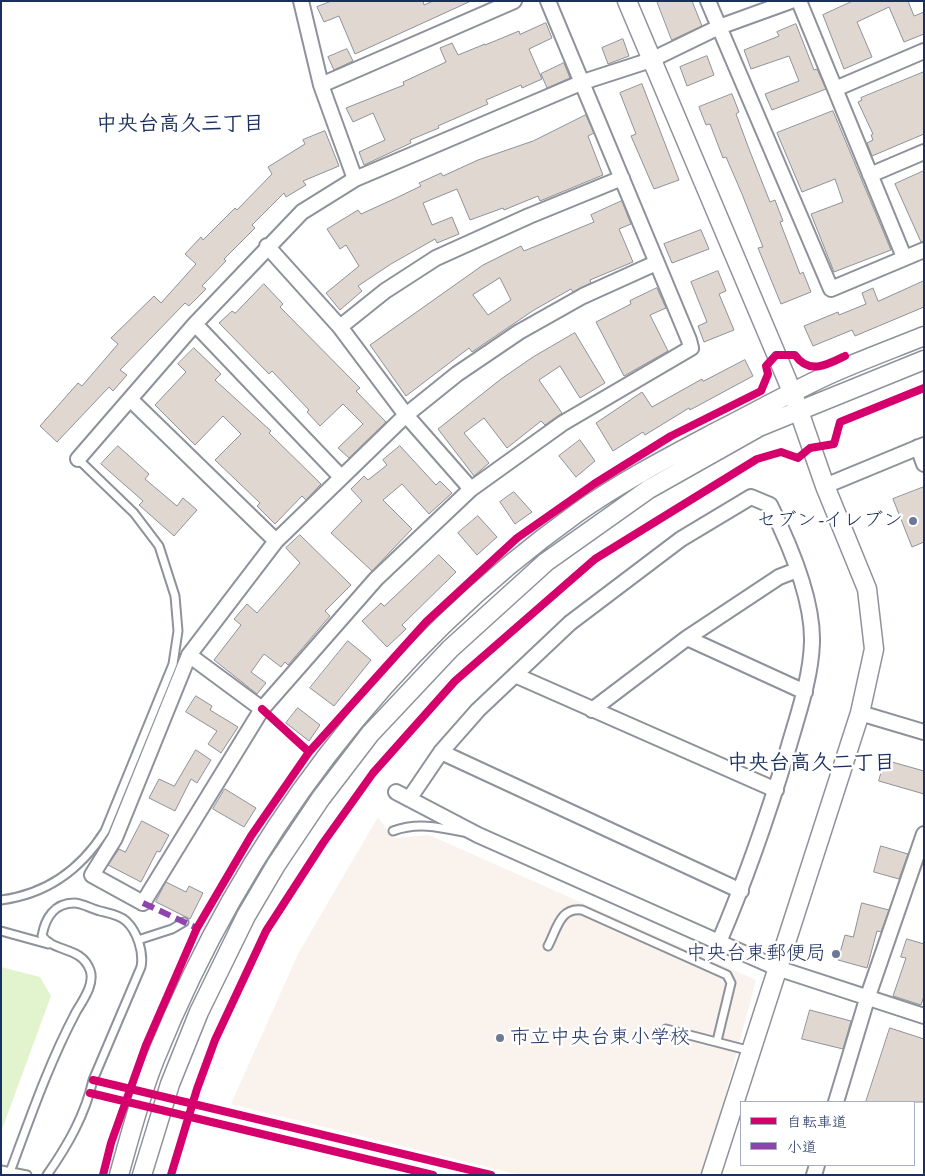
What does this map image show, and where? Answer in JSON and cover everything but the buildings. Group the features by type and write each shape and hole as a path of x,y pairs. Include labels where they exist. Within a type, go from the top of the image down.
{"street":[{"path":"300,1 321,85 355,178"},
{"path":"321,85 514,1"},
{"path":"548,1 583,82 691,348 563,423 471,489 376,579 262,709 144,903 92,875 114,838 189,655 276,541 341,476 406,416 457,374 519,332 583,296 656,263"},
{"path":"627,1 800,412 824,486 867,589 874,649 860,713 711,1175"},
{"path":"708,1 831,289 924,250"},
{"path":"78,459 195,324 267,246 302,212 355,178 583,82 651,60 719,27 791,1"},
{"path":"799,1 904,257"},
{"path":"835,89 924,51"},
{"path":"870,175 924,152"},
{"path":"340,327 384,291 436,258 529,216 622,178"},
{"path":"267,246 340,327 406,416 471,489"},
{"path":"195,324 341,476"},
{"path":"119,1175 154,1061 228,904 272,831 302,786 349,726 432,636 532,547 579,511 642,470 827,376 924,336"},
{"path":"142,1175 170,1084 199,1012 246,916 276,865 321,798 370,734 450,649 546,562 649,489 759,427 800,412 924,360"},
{"path":"130,399 276,541"},
{"path":"824,486 921,446 924,464"},
{"path":"409,799 441,752 478,710 570,623 680,539 751,497 770,505 786,536 797,570 806,600 812,641 805,692 776,790 741,891 719,942"},
{"path":"592,710 687,638 779,577 797,570"},
{"path":"687,638 805,692"},
{"path":"189,655 262,709"},
{"path":"515,674 592,710 776,790"},
{"path":"860,713 924,732"},
{"path":"441,752 741,891"},
{"path":"396,792 478,834 777,968 924,1016"},
{"path":"836,1101 867,998 924,834"}],"lane":[{"path":"1,900 18,898 52,886 78,867 94,849 105,831 174,664 178,631 175,596 159,546 134,513 78,459"},
{"path":"393,831 408,825 430,826 478,834"},
{"path":"47,1175 70,1143 90,1094 93,1080 144,956 138,940 125,920 74,903 62,906 50,914 44,924 42,936 48,944"},
{"path":"548,946 565,912 572,909 582,910 726,976 731,983 717,1041"},
{"path":"138,940 172,929 184,922"},
{"path":"1,932 73,951 84,958 91,972 90,985 59,1044 10,1172"},
{"path":"666,1029 751,1051"},
{"path":"1,1170 27,1175"}],"shaded area":[{"name":"市立中央台東小学校","path":"378,817 393,838 429,835 756,980 704,1175 520,1175 231,1104 298,954"}],"green space":[{"path":"1,967 40,977 51,996 1,1132"}],"marked path":[{"path":"143,903 197,928"}],"cycle path":[{"path":"103,1175 111,1143 146,1045 197,928 251,836 309,752 426,622 517,538 594,484 671,436 761,391 768,374 766,366 776,355 795,355 806,365 812,366 825,365 845,356"},
{"path":"171,1175 197,1089 215,1040 266,931 323,843 373,773 455,681 595,559 757,459 781,452 798,458 810,448 834,444 840,422 924,388"},
{"path":"262,709 309,752"},
{"path":"93,1080 491,1175"},
{"path":"90,1093 433,1175"}],"place":[{"name":"セブン-イレブン","path":"913,521"},
{"name":"中央台東郵便局","path":"836,954"},
{"name":"市立中央台東小学校","path":"500,1038"}],"district":[{"name":"中央台高久三丁目","path":"180,124"},
{"name":"中央台高久二丁目","path":"811,763"}]}
